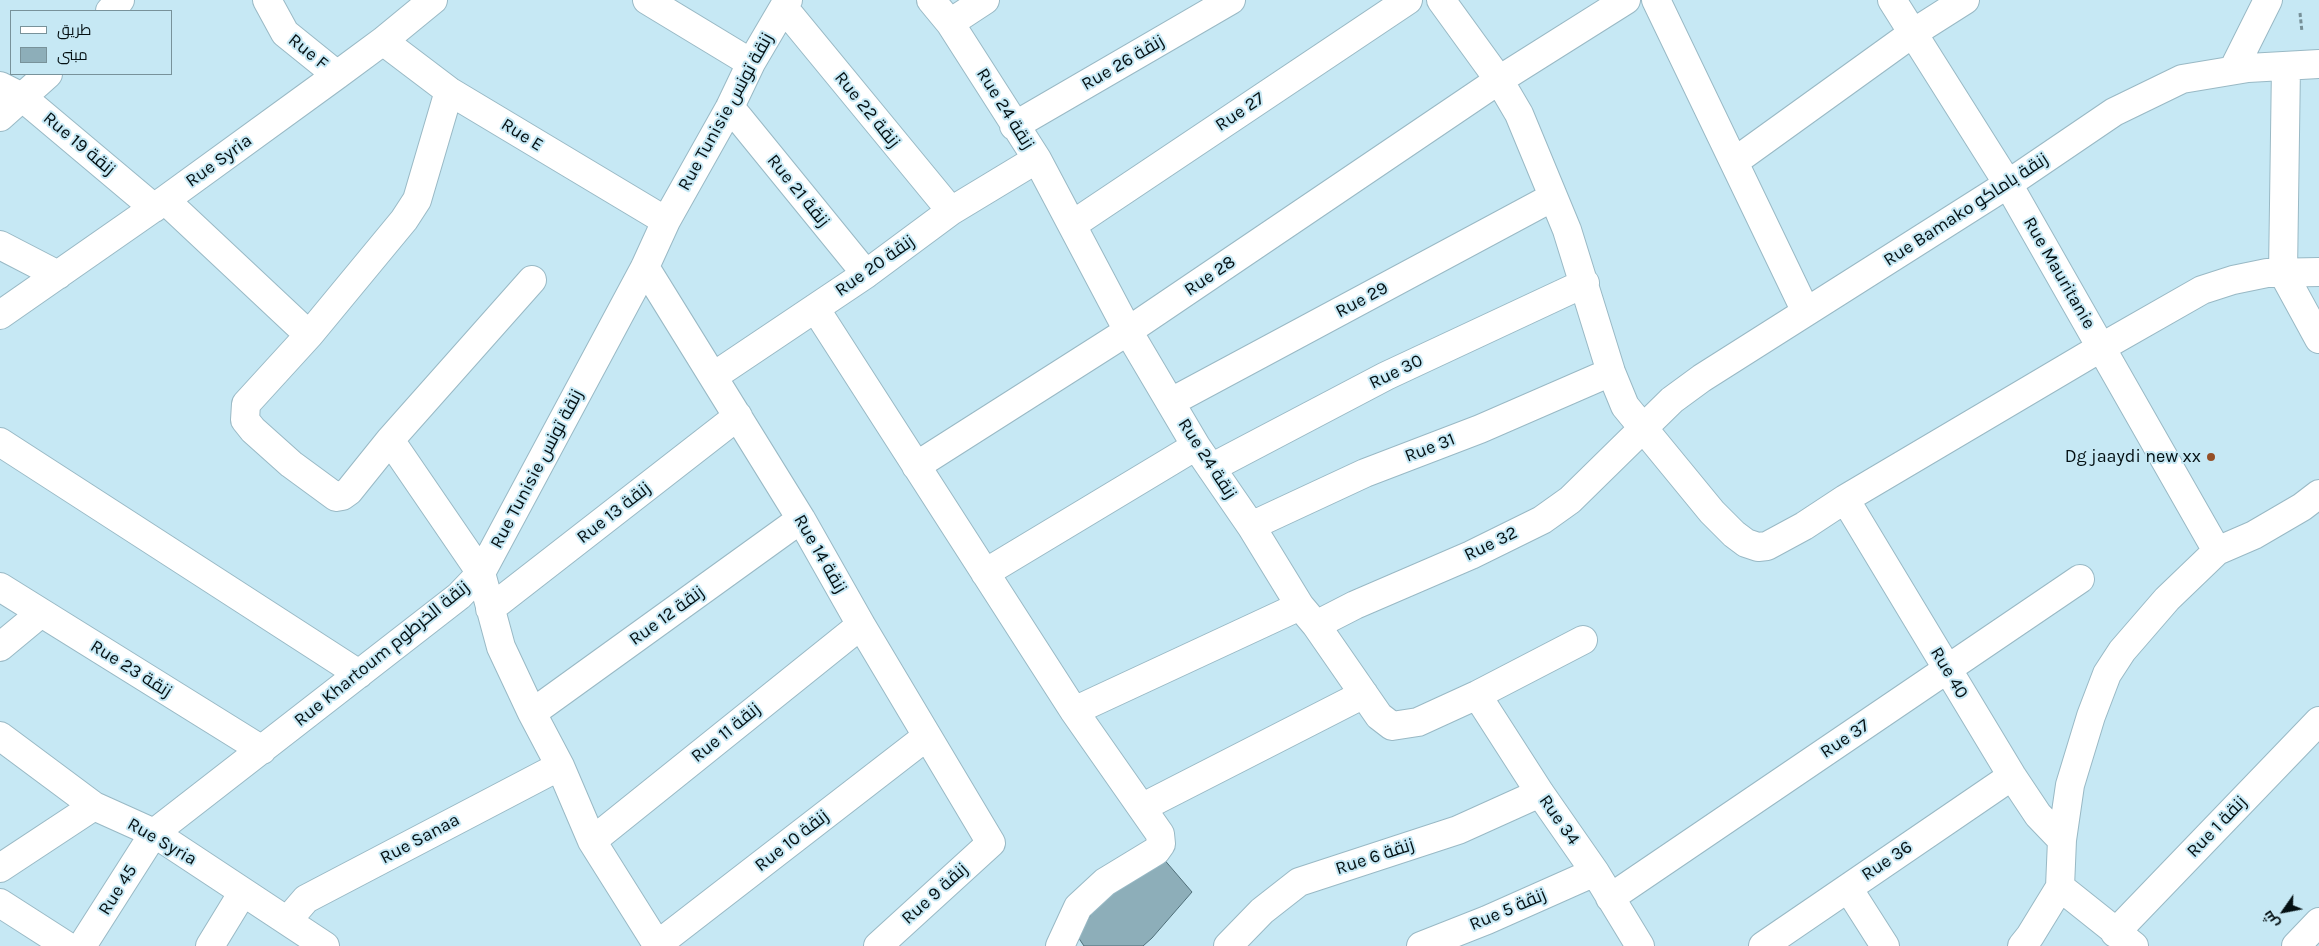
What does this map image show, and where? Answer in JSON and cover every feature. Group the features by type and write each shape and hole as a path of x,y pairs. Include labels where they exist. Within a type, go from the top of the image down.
{"street":[{"path":"111,10 120,0"},
{"name":"Rue F","path":"267,0 285,34 337,75"},
{"name":"Rue Syria","path":"0,315 159,204 337,75 383,41 433,0"},
{"path":"647,0 751,63"},
{"name":"Rue 24 زنقة","path":"931,0 950,23 1014,126 1037,159 1128,332 1196,446 1251,526 1308,615 1379,716 1395,727 1418,722 1477,695 1582,640"},
{"path":"950,23 985,0"},
{"name":"Rue 26 زنقة","path":"1014,126 1231,0"},
{"name":"Rue 27","path":"1072,225 1408,0"},
{"path":"1440,0 1499,80 1519,114 1585,283 1611,372 1626,406 1712,512 1746,543 1758,547 1766,546 1804,526 1845,499 2202,290 2233,280 2267,273 2319,272"},
{"name":"Rue 28","path":"916,466 1128,332 1499,80 1626,0"},
{"path":"1656,0 1806,312"},
{"name":"Rue Mauritanie","path":"1892,0 2008,184 2217,551"},
{"path":"1734,162 1913,33 1965,0"},
{"path":"2233,70 2268,0"},
{"name":"Rue Tunisie زنقة تونس","path":"481,573 645,267 666,221 730,107 751,63 786,4"},
{"name":"Rue 22 زنقة","path":"786,4 951,211"},
{"name":"Rue E","path":"383,41 449,90 666,221"},
{"name":"Rue Bamako زنقة باماكو","path":"1643,428 1672,400 1702,378 2008,184 2114,112 2139,98 2182,79 2233,70 2319,64"},
{"path":"2286,66 2283,273 2319,339"},
{"path":"0,116 11,91 46,75"},
{"path":"449,90 417,200 404,220 309,335 246,404 245,420 253,430 292,464 336,497 342,496 349,491 390,440 532,280"},
{"name":"Rue 19 زنقة","path":"11,91 159,204 309,335"},
{"name":"Rue 21 زنقة","path":"730,107 866,274"},
{"name":"Rue 20 زنقة","path":"714,376 866,274 951,211 1037,159"},
{"name":"Rue 29","path":"1171,402 1553,197"},
{"path":"0,245 58,275"},
{"name":"Rue 14 زنقة","path":"645,267 801,519 860,625 991,843"},
{"name":"Rue 30","path":"1211,468 1386,376 1585,283"},
{"path":"815,308 1074,711 1143,807 1160,834 1162,844 1156,851 1118,872 1094,891 1078,907 1060,946"},
{"name":"Rue 31","path":"1251,526 1365,473 1480,429 1611,372"},
{"name":"Rue 13 زنقة","path":"490,608 738,416"},
{"name":"Rue 32","path":"1074,711 1308,615 1355,605 1472,555 1542,520 1585,487 1643,428"},
{"name":"Rue Khartoum زنقة الخرطوم","path":"154,833 460,596 481,573 390,440"},
{"path":"0,442 359,674"},
{"path":"985,573 1196,446"},
{"path":"2022,946 2060,887 2062,840 2070,785 2091,716 2107,674 2122,651 2167,599 2217,551 2254,536 2302,507 2319,494"},
{"name":"Rue 40","path":"1845,499 2012,776 2038,815 2062,840"},
{"name":"Rue 12 زنقة","path":"532,713 801,519"},
{"path":"481,573 501,647 532,713 560,766 592,840 658,945"},
{"name":"Rue 37","path":"1610,898 2080,579"},
{"name":"Rue 23 زنقة","path":"0,587 262,750"},
{"path":"0,647 41,613"},
{"name":"Rue 11 زنقة","path":"592,840 860,625"},
{"path":"1143,807 1364,694"},
{"name":"Rue 34","path":"1477,695 1540,793 1595,872 1640,946"},
{"name":"Rue 1 زنقة","path":"2124,939 2319,721"},
{"name":"Rue 10 زنقة","path":"658,945 926,737"},
{"name":"Rue Syria","path":"1,738 94,806 154,833 325,946"},
{"name":"Rue Sanaa","path":"287,921 306,899 560,766"},
{"name":"Rue 36","path":"1763,946 2012,776"},
{"name":"Rue 6 زنقة","path":"1228,946 1262,911 1299,882 1458,830 1540,793"},
{"path":"0,868 94,806"},
{"name":"Rue 45","path":"82,946 154,833"},
{"name":"Rue 9 زنقة","path":"878,946 991,843"},
{"name":"Rue 5 زنقة","path":"1421,946 1487,920 1595,872"},
{"path":"2060,887 2124,939"},
{"path":"1848,888 1885,946"},
{"path":"210,946 243,892"},
{"path":"0,903 67,946"},
{"path":"2296,946 2319,922"}],"building":[{"path":"1162,857 1192,892 1152,938 1143,946 1084,946 1078,937 1103,893"}],"place":[{"name":"Dg jaaydi new xx","path":"2211,457"}]}
